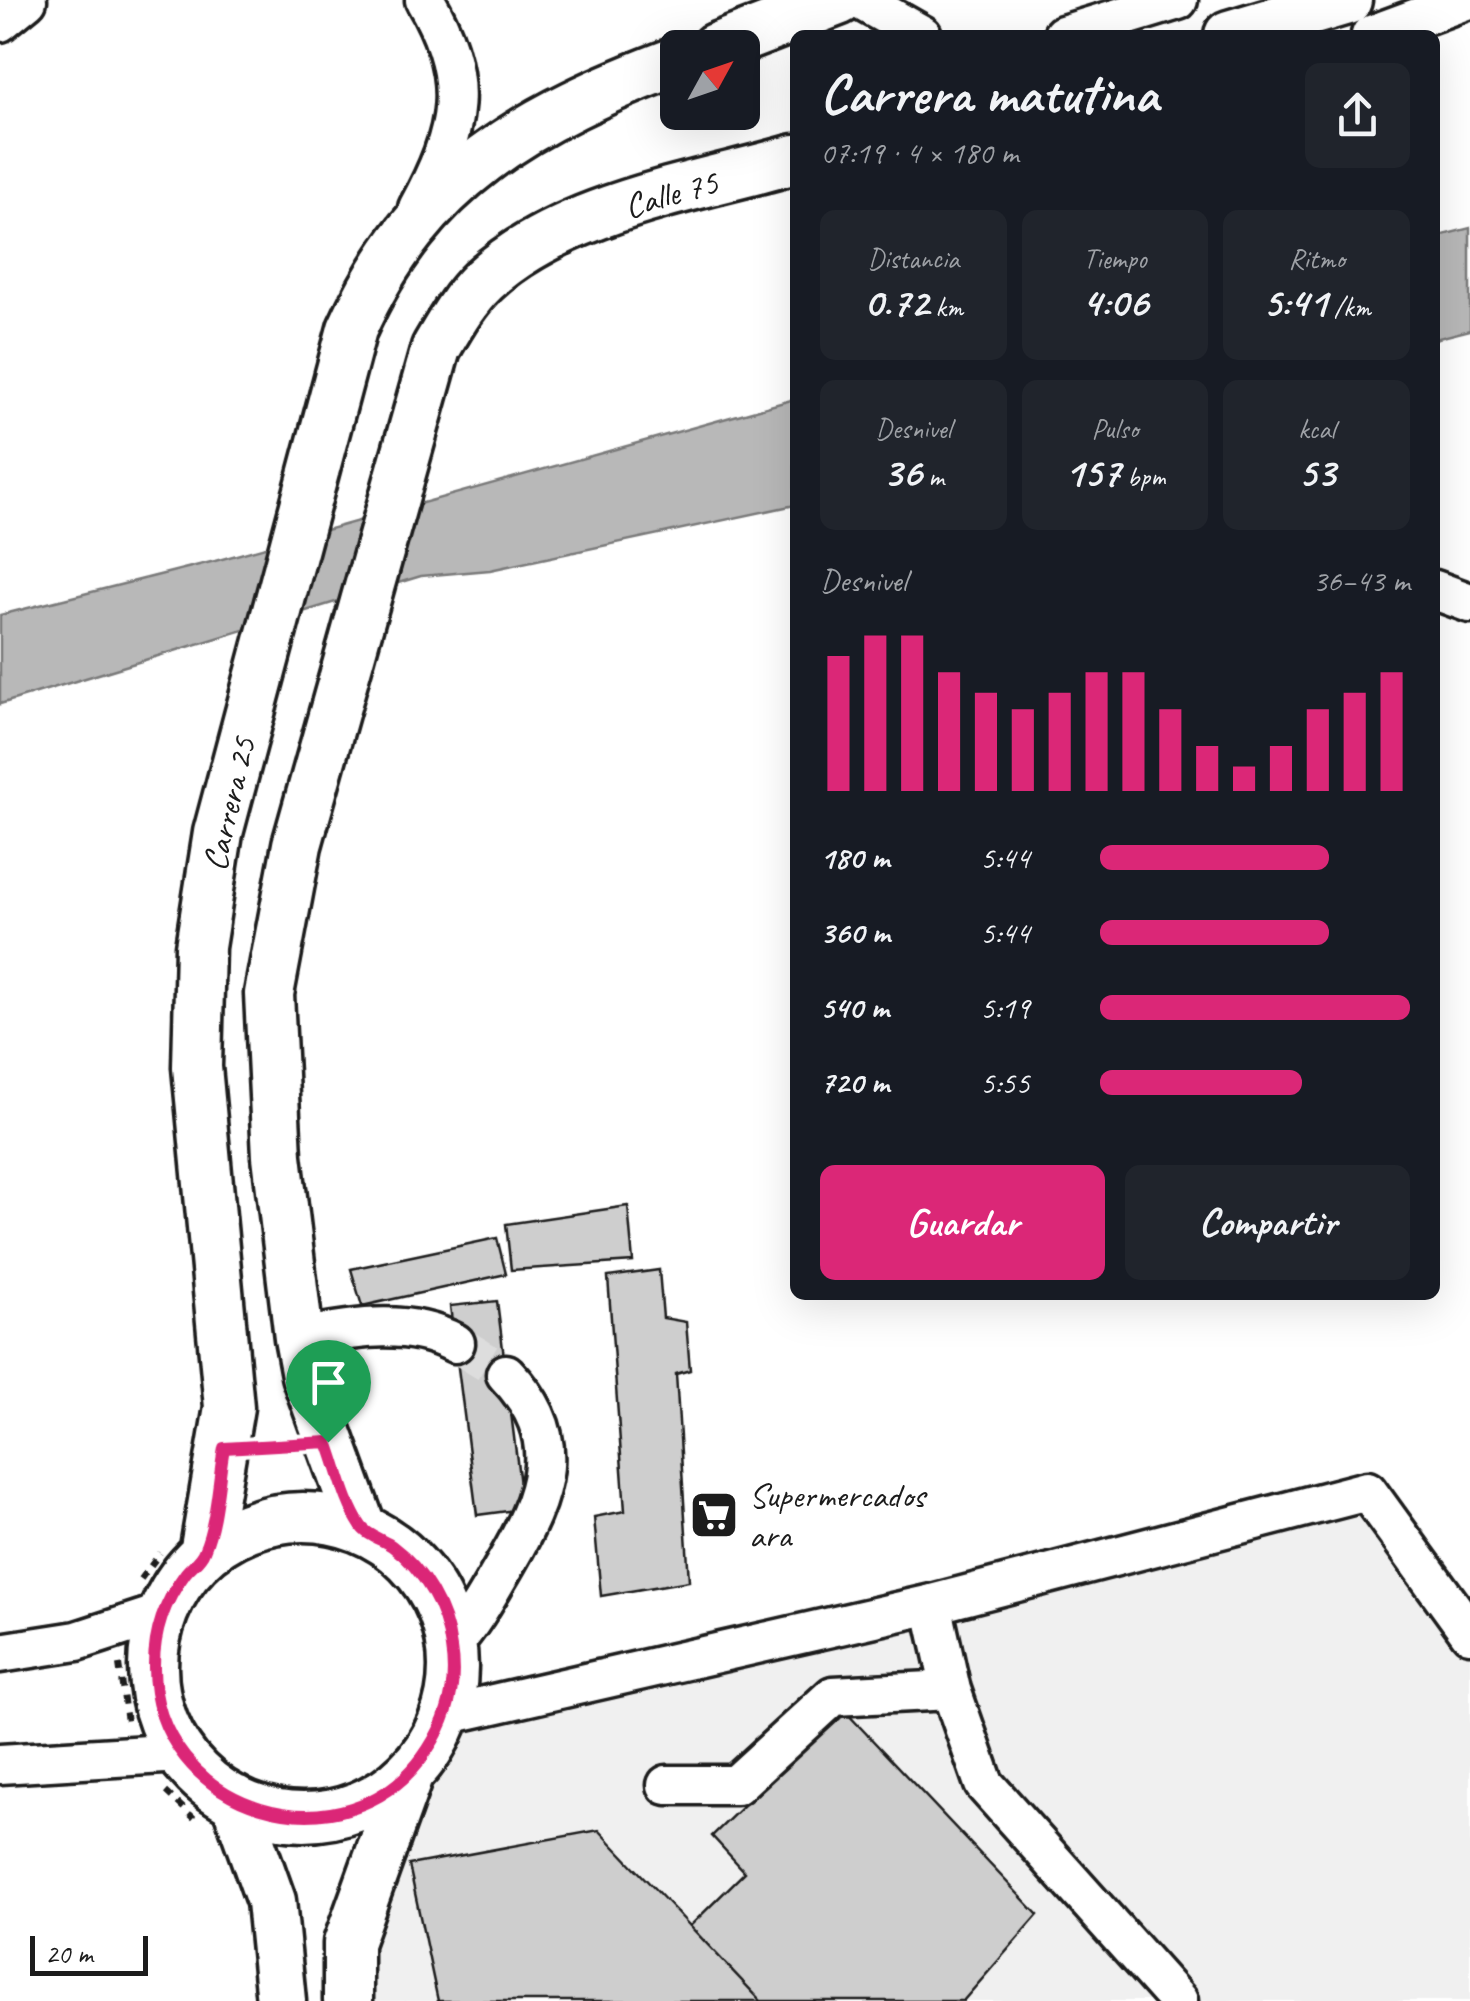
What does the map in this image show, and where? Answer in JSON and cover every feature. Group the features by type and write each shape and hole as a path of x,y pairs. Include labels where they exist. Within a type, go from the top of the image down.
{"main road":[{"path":"760,31 840,0"},
{"path":"1246,30 1347,0"},
{"name":"Carrera 25","path":"204,1554 229,1406 197,1067 200,947 218,833 352,328 370,287 399,243 471,166 586,95 660,68"},
{"name":"Calle 75","path":"299,1338 276,1156 270,994 298,845 436,348 463,304 485,279 548,234 790,161"},
{"path":"299,1338 312,1392 362,1529"},
{"name":"Carrera 25","path":"348,2001 348,1944 408,1776 445,1715 452,1682 451,1646 441,1610 422,1576 395,1549 362,1529 313,1517 279,1519 246,1527 204,1554 180,1581 163,1613 154,1648 154,1685 164,1721 181,1753 206,1780 235,1800 288,1816 326,1815 361,1806 408,1776"},
{"path":"235,1800 270,1901 281,2001"}],"street":[{"path":"0,22 27,0"},
{"path":"399,243 447,156 456,96 445,35 424,0"},
{"path":"860,0 909,17"},
{"path":"1079,30 1178,0"},
{"path":"1385,30 1466,0"},
{"path":"1440,592 1470,602"},
{"path":"299,1338 372,1325 414,1329 455,1343"},
{"path":"451,1646 471,1624 528,1531 540,1500 542,1435 531,1408 506,1374"},
{"path":"445,1715 932,1604 1366,1491 1470,1633"},
{"path":"932,1604 951,1690 984,1784 1178,2001"},
{"path":"0,1653 77,1640 163,1613"},
{"path":"667,1784 736,1785 834,1696 951,1690"},
{"path":"0,1764 181,1753"}],"path":[{"path":"119,1661 129,1730"}],"shaded area":[{"path":"1470,228 1470,330 1440,338 1440,236"},
{"path":"790,400 790,506 490,570 421,576 0,704 0,615 215,561"},
{"path":"1367,1491 1470,1633 1470,2001 348,2001 408,1776 439,1731"}],"building":[{"path":"628,1206 633,1262 511,1270 506,1224"},
{"path":"497,1238 506,1274 362,1306 351,1269"},
{"path":"659,1270 663,1318 686,1322 690,1370 676,1374 689,1581 601,1596 594,1517 625,1511 608,1277"},
{"path":"497,1301 523,1509 477,1515 450,1306"},
{"path":"843,1709 1038,1915 963,2001 761,2001 690,1926 745,1872 712,1836"},
{"path":"599,1830 761,2001 438,2001 409,1865"}],"tunnel":[{"path":"455,1343 506,1374"}],"place":[{"name":"Supermercados ara","path":"714,1515"}],"route":[{"path":"328,1442 362,1529 395,1549 433,1592 451,1646 452,1682 439,1732 408,1776 378,1798 343,1812 288,1816 235,1800 192,1768 171,1737 158,1704 154,1648 170,1596 190,1566 204,1554 224,1448 328,1442"}]}
